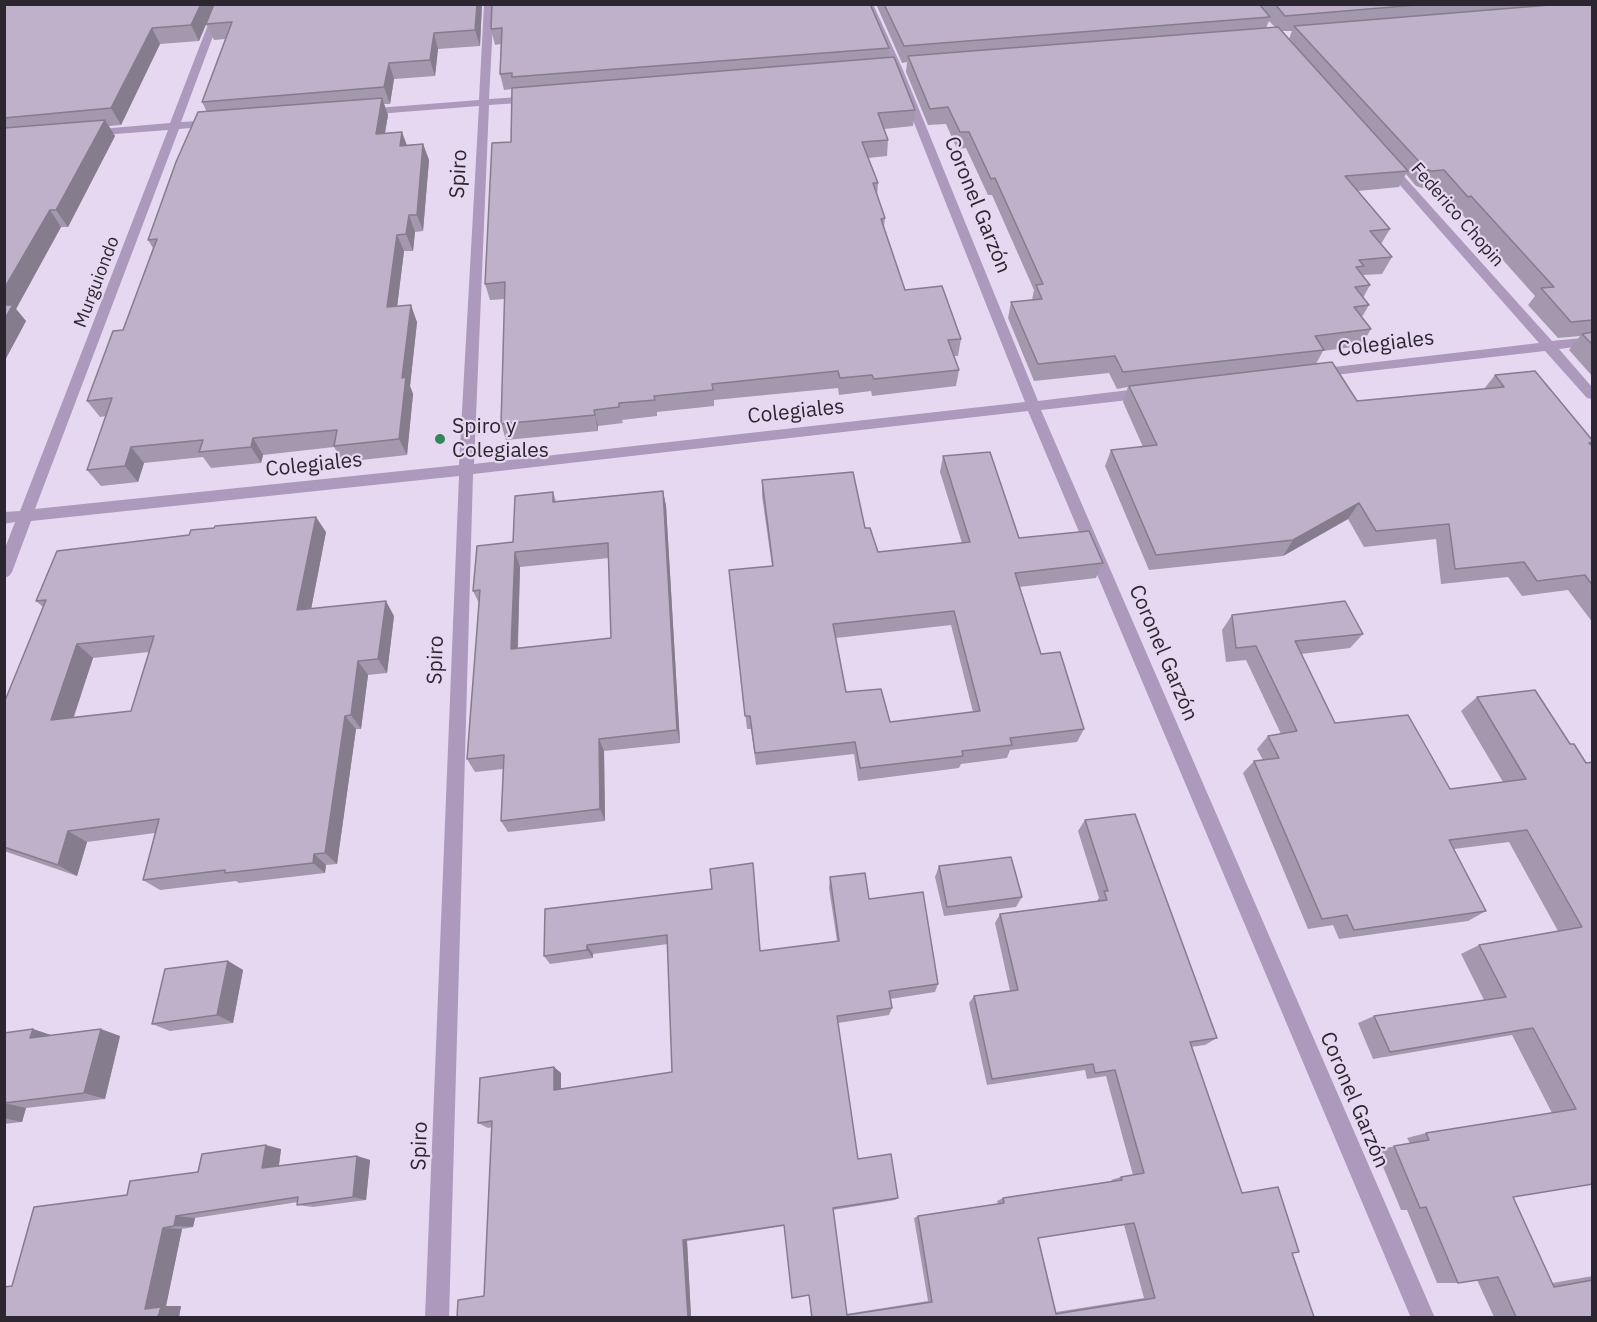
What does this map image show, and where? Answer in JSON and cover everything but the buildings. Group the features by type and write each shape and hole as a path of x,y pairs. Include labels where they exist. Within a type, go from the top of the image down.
{"street":[{"name":"Murguiondo","path":"4,572 221,4"},
{"name":"Spiro","path":"436,1317 466,470 489,4"},
{"name":"Coronel Garzón","path":"868,4 898,70 1033,406 1423,1317"},
{"path":"355,113 544,98"},
{"path":"73,135 224,122"},
{"name":"Federico Chopin","path":"1377,152 1593,395"},
{"name":"Colegiales","path":"1303,375 1593,341"},
{"name":"Colegiales","path":"4,519 466,470 1162,391"}],"place":[{"name":"Spiro y Colegiales","path":"440,439"}]}
